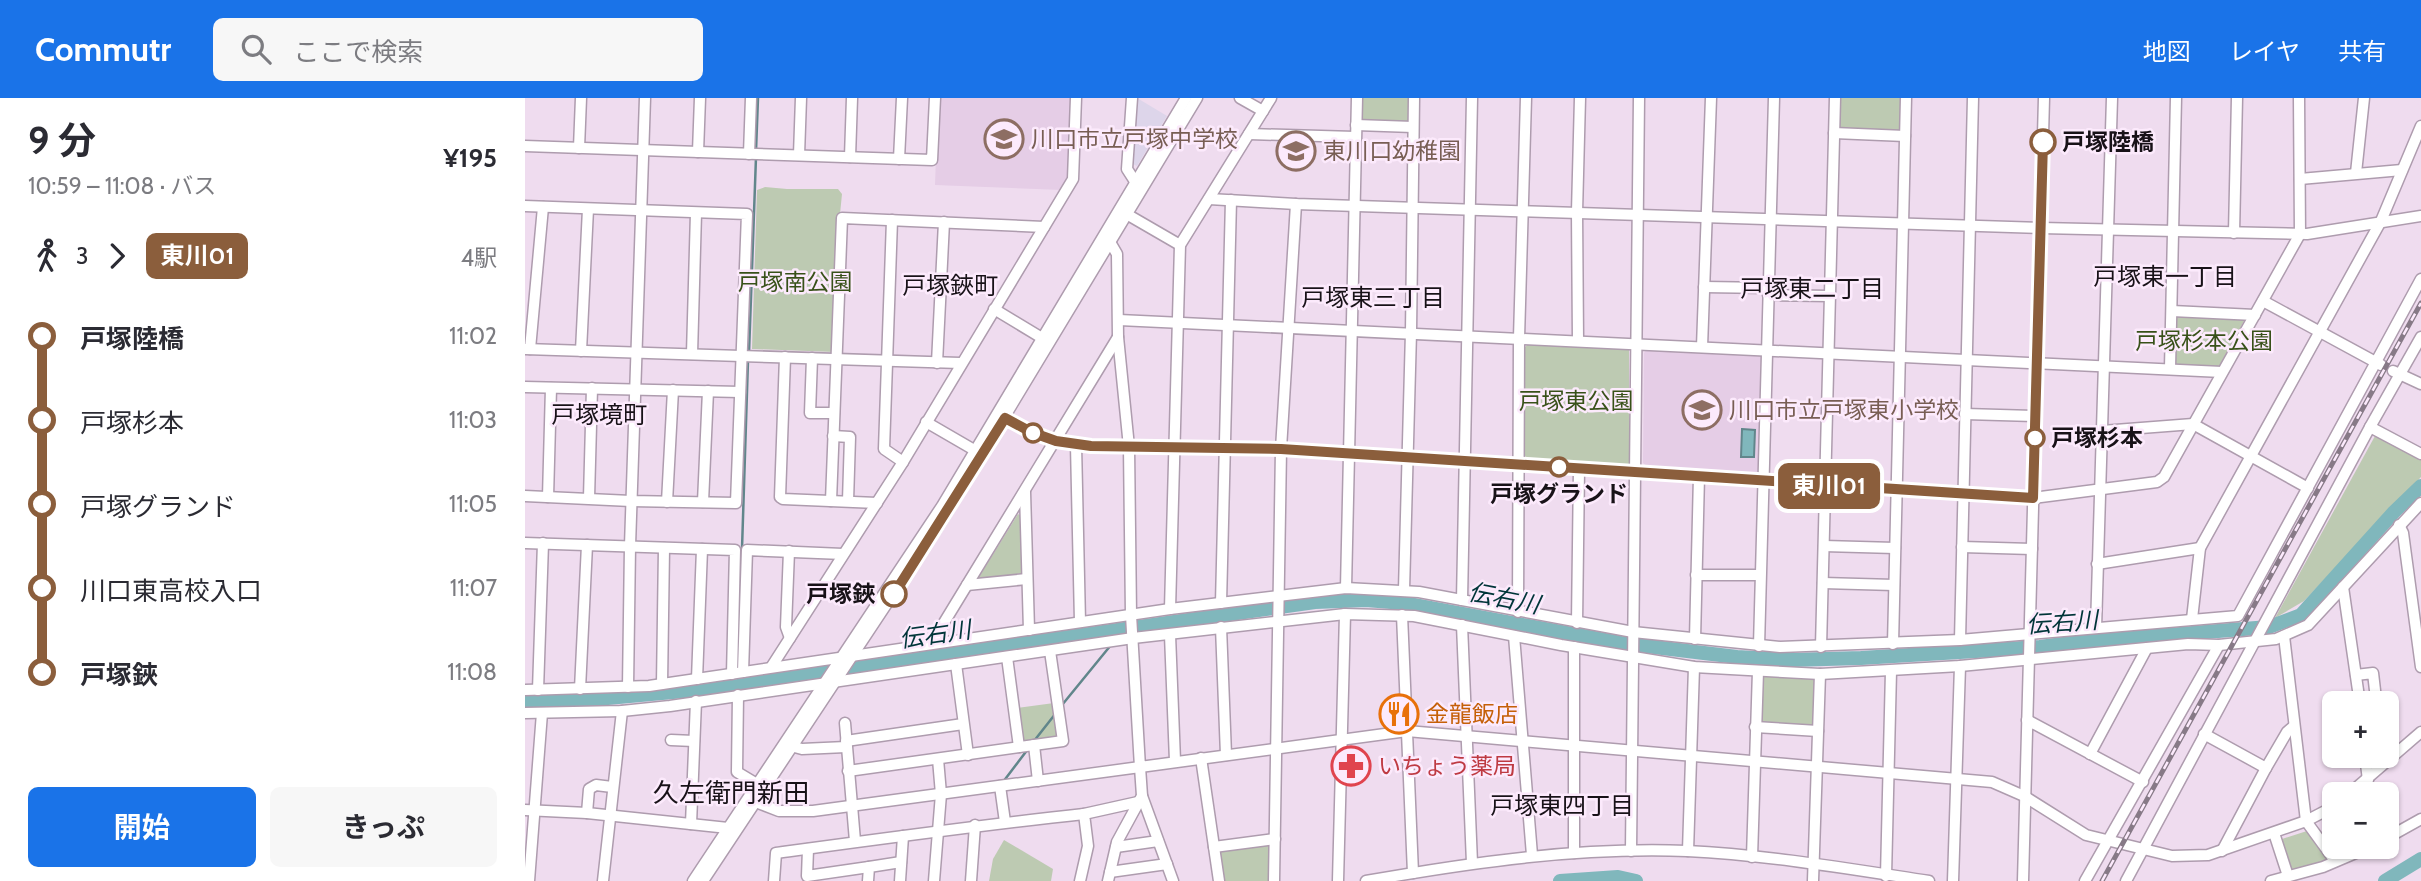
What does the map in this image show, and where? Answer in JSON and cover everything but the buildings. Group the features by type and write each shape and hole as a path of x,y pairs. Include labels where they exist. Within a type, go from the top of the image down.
{"street":[{"path":"579,148 581,98"},
{"path":"628,687 631,501 645,98"},
{"path":"698,152 700,98"},
{"path":"749,154 751,98"},
{"path":"799,155 801,98"},
{"path":"849,158 852,98"},
{"path":"899,159 902,98"},
{"path":"525,146 932,160 935,98"},
{"path":"772,666 903,462 960,363 1073,179 1076,98"},
{"path":"1132,98 1127,169 1136,183"},
{"path":"1046,340 1110,242 1136,183 1186,98"},
{"path":"703,881 788,745 941,523 1123,212 1197,98"},
{"path":"1241,98 1263,111"},
{"path":"1170,609 1180,245 1271,98"},
{"path":"1346,588 1357,98"},
{"path":"1404,590 1414,98"},
{"path":"1462,600 1472,98"},
{"path":"1518,612 1519,338 1526,98"},
{"path":"1578,341 1580,98"},
{"path":"1630,850 1639,98"},
{"path":"1702,347 1711,98"},
{"path":"1759,646 1774,98"},
{"path":"1821,647 1835,98"},
{"path":"1893,644 1906,98"},
{"path":"1960,640 1973,98"},
{"path":"2023,881 2044,98"},
{"path":"2096,628 2112,98"},
{"path":"2170,368 2176,98"},
{"path":"2234,233 2238,98"},
{"path":"1002,416 1031,432 1076,445 1281,449 1963,495 2033,498 2161,480 2300,234 2299,98"},
{"path":"2356,173 2364,98"},
{"path":"2192,619 2200,548 2381,221 2421,126"},
{"path":"1249,134 1413,127"},
{"path":"1834,133 1905,135"},
{"path":"2300,179 2402,170"},
{"path":"1209,199 2041,228 2300,234 2421,216"},
{"path":"1221,603 1231,200"},
{"path":"1275,881 1281,449 1296,204"},
{"path":"525,206 747,214 736,503 525,496"},
{"path":"543,207 527,349 960,363"},
{"path":"582,351 587,209"},
{"path":"1123,212 1180,245"},
{"path":"692,354 696,213"},
{"path":"831,501 842,218 1044,227"},
{"path":"892,220 884,449 903,462"},
{"path":"937,363 944,222"},
{"path":"1110,242 1118,254 1118,337 1129,447 1131,615 1140,799 1173,881"},
{"path":"525,690 662,684 772,666 846,660 931,644 1170,609 1346,588 1404,590 1633,635 1759,646 1821,647 2029,638 2096,628 2238,616 2378,363 2421,279"},
{"path":"1704,287 1830,296"},
{"path":"2263,301 2378,363"},
{"path":"994,309 1046,340"},
{"path":"2172,311 2255,315"},
{"path":"1119,320 2223,372"},
{"path":"931,644 1118,337"},
{"path":"2126,881 2370,427 2396,373 2421,337"},
{"path":"785,358 780,497 877,503"},
{"path":"812,358 810,413 834,414"},
{"path":"2396,373 2421,384"},
{"path":"525,387 740,392"},
{"path":"548,497 551,388"},
{"path":"589,498 592,388"},
{"path":"667,502 673,390"},
{"path":"703,502 708,391"},
{"path":"1965,414 2036,416"},
{"path":"846,660 976,452 1002,416"},
{"path":"926,422 976,452"},
{"path":"2102,431 2193,425 2308,488"},
{"path":"2370,427 2421,454"},
{"path":"833,436 851,437 848,501"},
{"path":"1076,445 1080,622"},
{"path":"1577,623 1579,469"},
{"path":"1695,639 1699,476"},
{"path":"1025,492 1029,630"},
{"path":"525,713 622,711 1278,618 1345,614 1402,615 1574,647 1633,654 1694,667 1819,674 1960,666 2188,644 2219,645 2276,639 2308,625 2421,503"},
{"path":"2399,525 2403,533 2421,667"},
{"path":"525,543 736,550 731,674"},
{"path":"538,690 543,543"},
{"path":"580,689 587,545"},
{"path":"1824,546 1895,548"},
{"path":"1962,547 2032,549"},
{"path":"662,684 664,548"},
{"path":"2097,564 2200,548"},
{"path":"697,679 702,550"},
{"path":"743,672 747,550 843,554"},
{"path":"789,551 786,627 790,638"},
{"path":"1696,575 1760,575"},
{"path":"967,585 1027,579"},
{"path":"1823,583 1894,585"},
{"path":"2343,587 2358,691"},
{"path":"1338,881 1345,614"},
{"path":"1402,615 1413,873"},
{"path":"1462,625 1472,863"},
{"path":"1221,627 1226,755"},
{"path":"1170,635 1175,761"},
{"path":"1514,636 1532,855"},
{"path":"2284,636 2306,821 2335,861"},
{"path":"2085,881 2219,645"},
{"path":"1574,647 1574,853"},
{"path":"2090,754 2147,648"},
{"path":"848,771 1063,741 1050,651"},
{"path":"1007,657 1019,747"},
{"path":"956,664 968,755"},
{"path":"1953,881 1960,666"},
{"path":"1688,851 1694,667"},
{"path":"1752,857 1758,671"},
{"path":"1886,876 1891,671"},
{"path":"2356,675 2374,673 2375,691"},
{"path":"1814,873 1819,674"},
{"path":"738,695 737,772 757,784"},
{"path":"691,824 696,701"},
{"path":"603,881 622,711"},
{"path":"529,881 530,810 542,713"},
{"path":"2027,720 2143,782"},
{"path":"845,723 855,841"},
{"path":"788,745 802,750 963,724"},
{"path":"2222,851 2266,768 2287,732 2294,726"},
{"path":"1755,727 1818,731"},
{"path":"752,800 779,811 813,811 1407,731 1992,782 2024,796 2086,835 2172,856 2208,855 2222,851 2322,813"},
{"path":"2365,782 2421,732"},
{"path":"2204,734 2266,768"},
{"path":"671,740 694,741"},
{"path":"693,881 728,828 752,800 757,784 788,745"},
{"path":"1034,745 1038,781"},
{"path":"1201,758 1219,881"},
{"path":"934,881 941,794 938,759"},
{"path":"2366,768 2368,780"},
{"path":"587,813 589,789 596,785 612,787"},
{"path":"1000,786 1005,822"},
{"path":"774,881 776,853 975,825 1084,814 1140,799"},
{"path":"1140,799 1116,847 1109,877 1167,864"},
{"path":"530,810 587,813 728,828"},
{"path":"1080,881 1088,846 1084,814"},
{"path":"2399,832 2419,822"},
{"path":"971,881 975,825"},
{"path":"2274,833 2288,876"},
{"path":"899,881 903,835"},
{"path":"1214,846 1275,839"},
{"path":"1116,847 1158,841"},
{"path":"808,849 807,878 901,862"},
{"path":"1366,881 1532,855 1630,850 1688,851 1752,857 1814,873 1929,881"},
{"path":"2271,881 2340,859"},
{"path":"868,881 869,867"}],"shaded area":[{"name":"川口市立戸塚中学校","path":"938,98 1073,98 1070,179 1062,190 935,185"},
{"path":"1137,98 1167,116 1137,166 1133,164 1133,142"},
{"name":"川口市立戸塚東小学校","path":"1647,349 1759,353 1763,357 1759,470 1755,473 1647,466 1643,463 1644,353"},
{"path":"1742,429 1755,430 1754,457 1741,457"}],"green space":[{"path":"1359,98 1411,98 1411,122 1358,121"},
{"path":"1838,98 1904,98 1903,129 1900,133 1841,131 1837,127"},
{"name":"戸塚南公園","path":"765,187 838,189 842,194 838,215 834,352 752,349 757,190"},
{"name":"戸塚杉本公園","path":"2179,314 2242,316 2244,321 2220,365 2178,365 2174,362 2175,318"},
{"name":"戸塚東公園","path":"1529,343 1626,347 1629,350 1629,464 1626,466 1527,459 1523,453 1525,347"},
{"path":"2379,434 2421,458 2421,477 2304,601 2275,618 2375,436"},
{"path":"1018,514 1021,516 1022,573 981,581 979,577"},
{"path":"1764,675 1812,677 1817,680 1813,728 1759,722 1760,679"},
{"path":"1054,703 1058,735 1055,740 1025,743 1021,741 1017,708"},
{"path":"2307,831 2322,850 2325,863 2292,873 2279,840"},
{"path":"1004,840 1053,869 1051,881 989,881 993,859"},
{"path":"1270,841 1271,881 1223,881 1219,851 1221,849"}],"waterway":[{"path":"756,151 758,98"},
{"path":"749,353 756,157"},
{"path":"742,549 748,360"},
{"name":"伝右川","path":"525,701 597,699 738,686 1315,602 1366,600 1403,603 1621,643 1737,657 1791,660 2040,647 2269,627 2301,615 2421,486"},
{"name":"伝右川","path":"2391,509 2394,512"},
{"path":"737,671 741,577"},
{"path":"1062,705 1111,645"},
{"name":"伝右川","path":"738,679 738,686"},
{"path":"1034,741 1056,713"},
{"path":"1003,782 1028,749"},
{"path":"2385,881 2421,859"},
{"path":"1560,881 1618,877 1636,881"}],"railway":[{"path":"2102,881 2421,303"}],"bus line":[{"name":"東川01","path":"894,594 1005,418 1056,441 1091,446 1281,449 2033,498 2043,142"}],"place":[{"name":"川口市立戸塚中学校","path":"1004,139"},
{"name":"戸塚陸橋","path":"2043,142"},
{"name":"東川口幼稚園","path":"1296,151"},
{"name":"川口市立戸塚東小学校","path":"1702,410"},
{"name":"戸塚杉本","path":"2035,438"},
{"name":"戸塚グランド","path":"1559,467"},
{"name":"戸塚鋏","path":"894,594"},
{"name":"金龍飯店","path":"1399,714"},
{"name":"いちょう薬局","path":"1351,766"}],"district":[{"name":"戸塚東一丁目","path":"2165,276"},
{"name":"戸塚鋏町","path":"950,285"},
{"name":"戸塚東二丁目","path":"1812,288"},
{"name":"戸塚東三丁目","path":"1373,297"},
{"name":"戸塚境町","path":"599,414"},
{"name":"久左衛門新田","path":"731,793"},
{"name":"戸塚東四丁目","path":"1562,805"}]}
